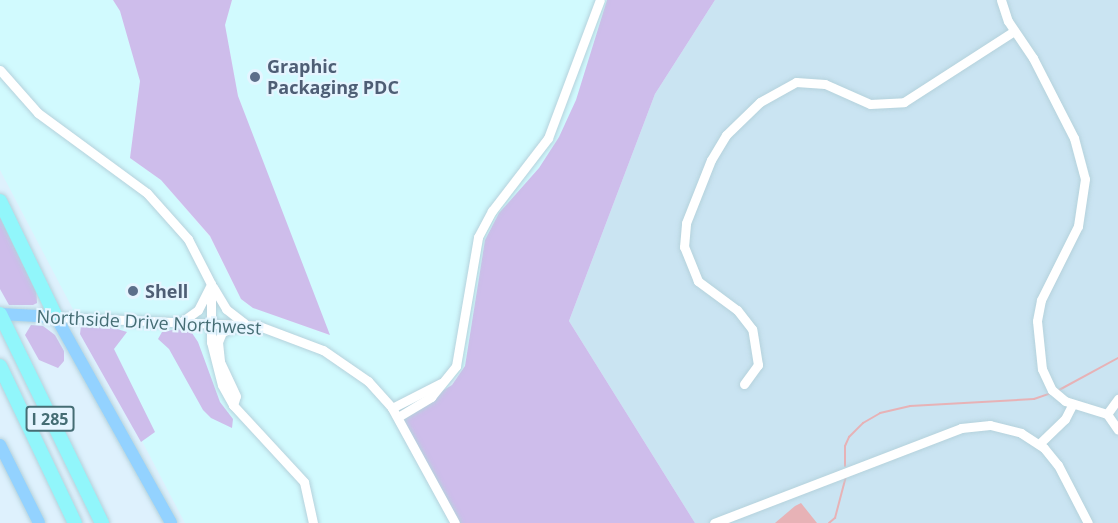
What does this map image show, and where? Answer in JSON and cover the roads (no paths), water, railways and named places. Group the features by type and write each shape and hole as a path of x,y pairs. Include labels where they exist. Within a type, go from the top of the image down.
{"highway":[{"path":"0,201 56,317"},
{"name":"I 285","path":"0,314 102,523"},
{"name":"I 285","path":"0,366 75,523"}],"main road":[{"name":"Northside Drive Northwest","path":"0,314 56,317"},
{"path":"56,317 171,523"},
{"path":"0,445 39,523"}],"street":[{"path":"398,417 431,397 459,356 470,264 478,237 492,211 548,138 600,0"},
{"path":"1001,0 1014,31 1074,138 1083,167 1082,215 1050,277 1037,321 1038,346 1047,382 1072,405 1107,414 1118,430"},
{"path":"744,384 758,365 752,329 737,310 698,281 684,247 686,223 711,160 726,135 760,102 796,82 825,84 870,104 904,102 1014,31"},
{"path":"0,70 38,113 162,207 195,249 225,309 249,325"},
{"path":"180,323 198,310 210,283"},
{"path":"210,283 215,367 233,405 304,482 310,496 313,523"},
{"name":"Northside Drive Northwest","path":"56,317 249,325 304,341 341,360 368,381 392,408 455,523"},
{"path":"233,405 236,396 220,361 218,342 222,332 249,325"},
{"path":"392,408 443,382"},
{"path":"1107,414 1118,399"},
{"path":"1039,444 1065,419 1072,405"},
{"path":"714,523 961,428 1001,427 1039,444 1058,465 1088,523"}],"waterway":[{"path":"1059,390 1118,358"},
{"path":"845,466 845,446 849,437 863,423 880,413 910,406 1034,399 1051,393"},
{"path":"829,523 835,518 846,476"}],"place":[{"name":"Graphic Packaging PDC","path":"255,77"},
{"name":"Shell","path":"133,291"}]}
